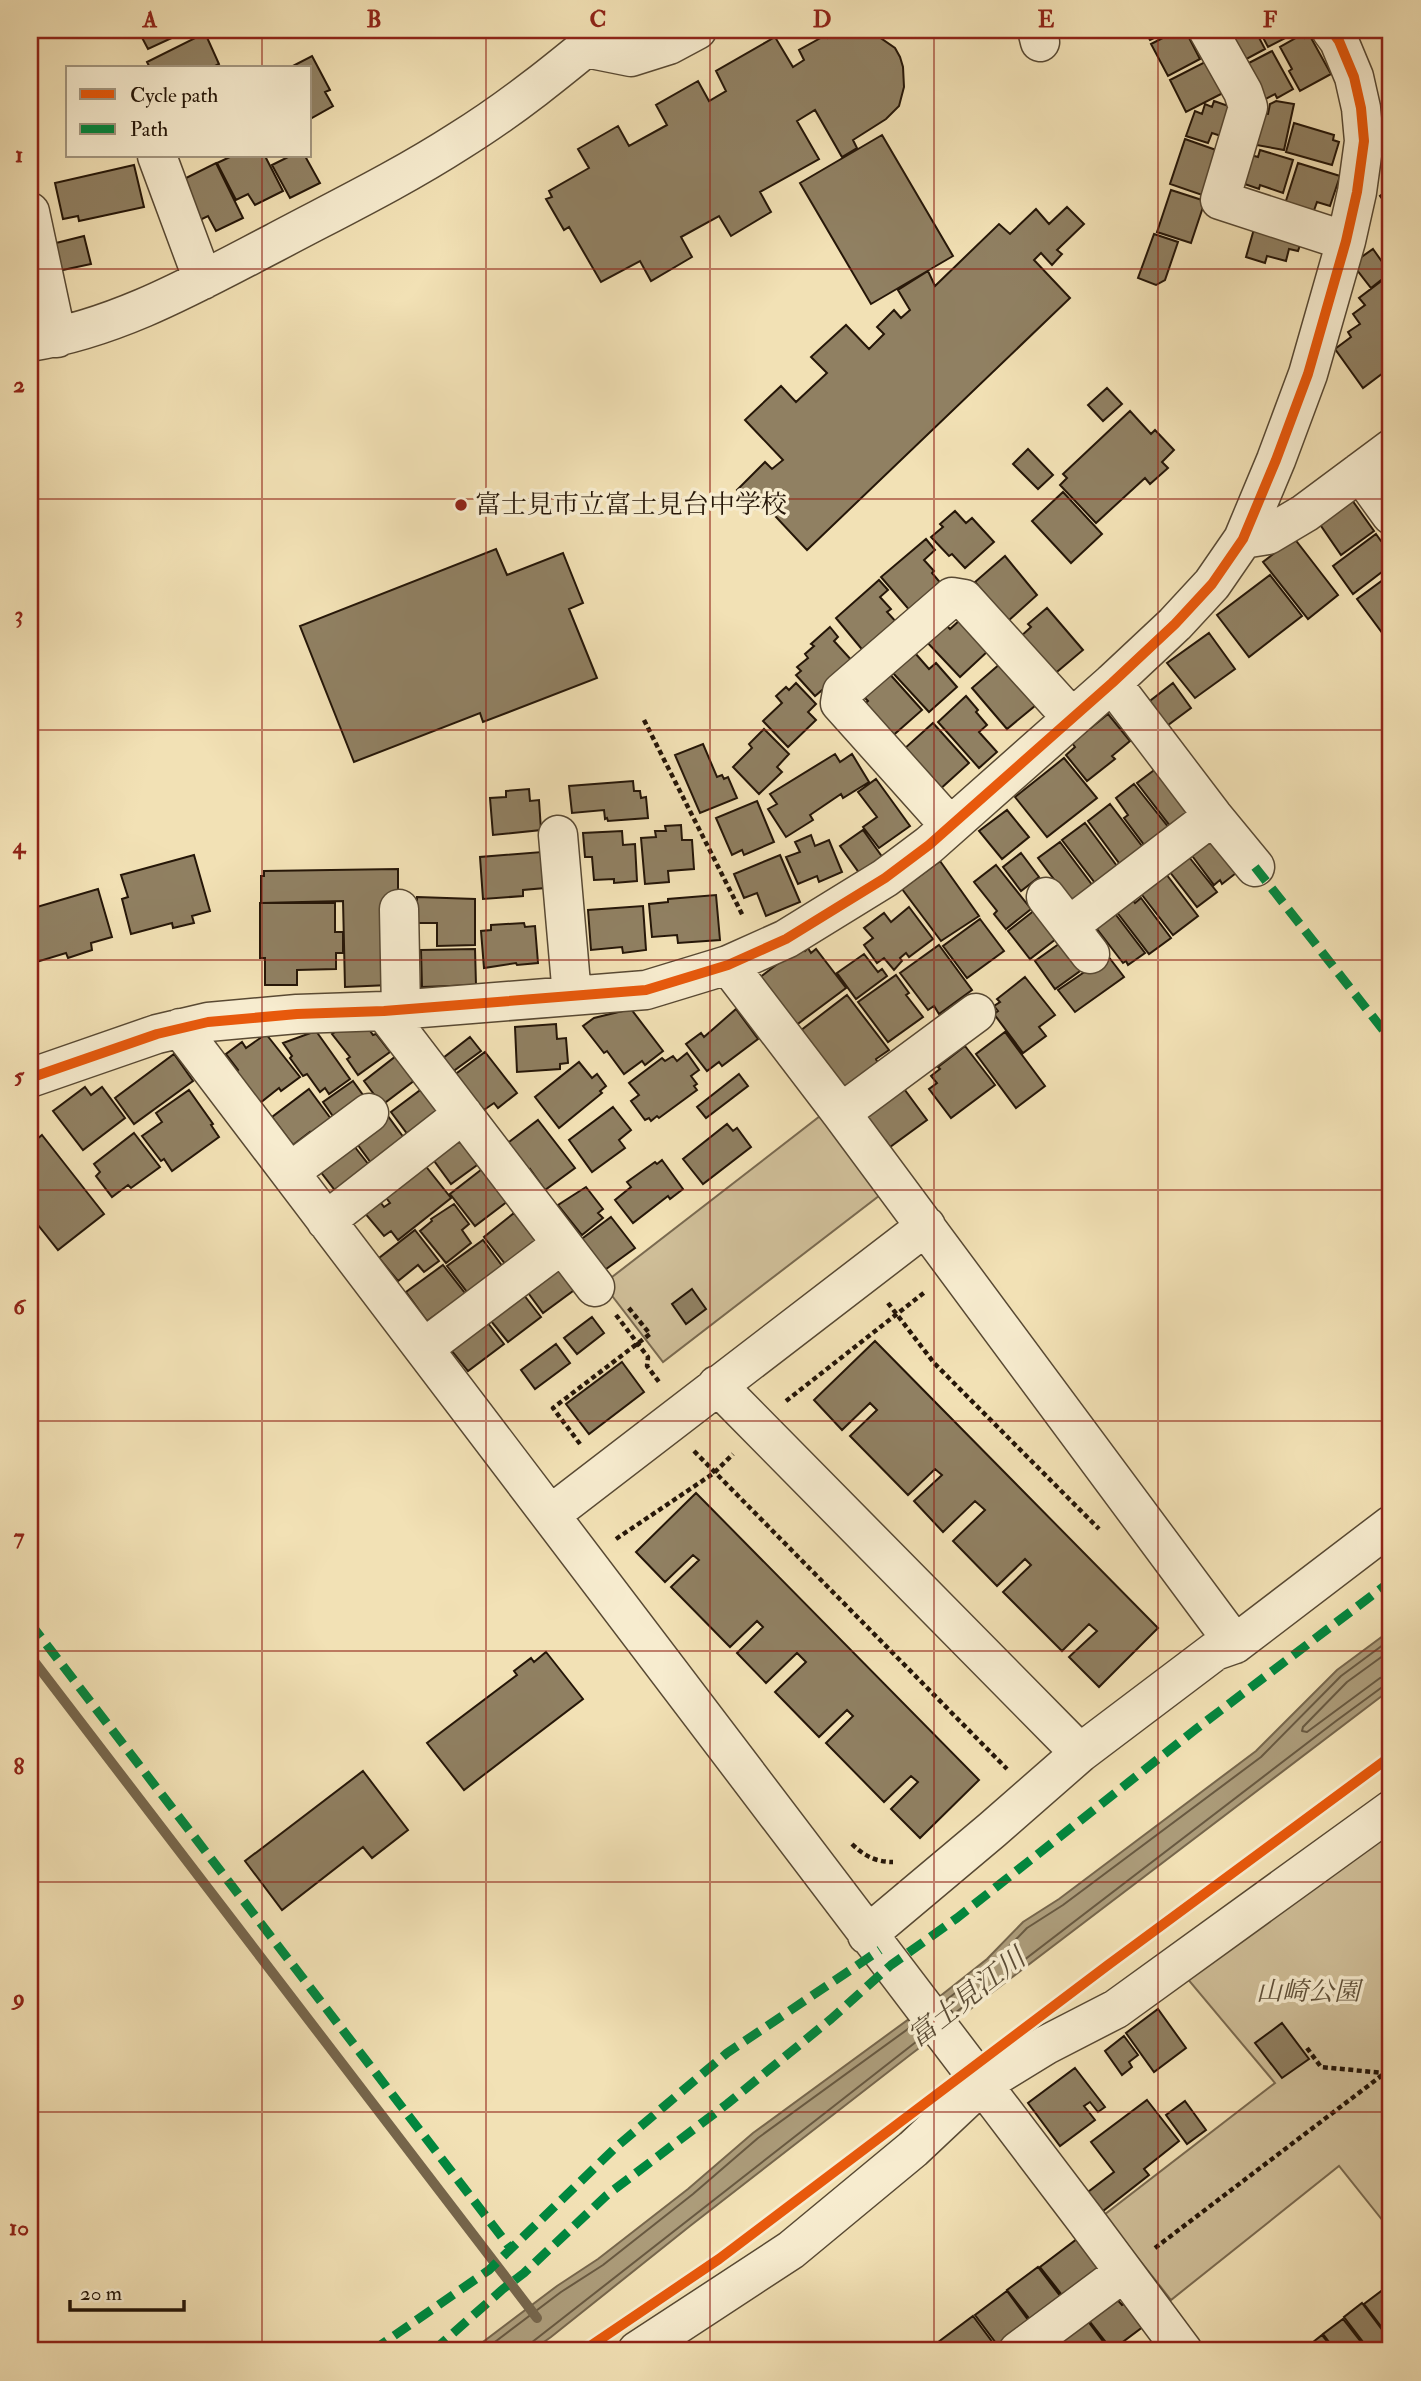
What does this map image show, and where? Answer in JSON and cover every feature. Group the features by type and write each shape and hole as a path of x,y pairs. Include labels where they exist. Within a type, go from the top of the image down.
{"street":[{"path":"30,212 43,340 101,326 203,280 401,176 461,140 597,39 631,57 669,45 697,30"},
{"path":"1208,30 1243,92 1248,107 1220,201 1346,241"},
{"path":"30,1078 157,1034 208,1022 646,990 745,958 786,939 885,878 929,845 1175,624 1212,584 1243,539 1308,374 1346,241 1357,192 1378,135 1361,108 1354,77 1339,41 1331,30"},
{"path":"158,158 203,280"},
{"path":"1243,539 1268,534 1305,513 1391,449"},
{"path":"1360,472 1391,515"},
{"path":"950,826 840,703 842,692 952,597 964,598 1072,719"},
{"path":"1112,683 1255,867"},
{"path":"1046,897 1080,940 1213,816"},
{"path":"558,835 572,996"},
{"path":"399,909 393,1010 463,1114 561,1245 609,1295"},
{"path":"745,958 841,1113 1235,1644"},
{"path":"841,1113 976,1013"},
{"path":"180,1028 1183,2351"},
{"path":"290,1172 369,1113"},
{"path":"326,1221 463,1114"},
{"path":"550,1515 926,1226"},
{"path":"424,1348 561,1245"},
{"path":"717,1385 1080,1753"},
{"path":"867,1935 1020,1782 1080,1753 1215,1651 1235,1644 1391,1525"},
{"path":"637,2351 791,2250 913,2149 976,2078 1116,2009 1391,1810"},
{"path":"1018,2351 1124,2272"}],"path":[{"path":"644,720 745,958"},
{"path":"609,1295 648,1357 647,1366 666,1392 652,1402 714,1473 1020,1782"},
{"path":"586,1451 553,1408 650,1334 609,1295"},
{"path":"934,1363 1108,1538"},
{"path":"998,1778 1020,1782"},
{"path":"845,1836 866,1857 883,1862 901,1862"},
{"path":"1307,2048 1321,2067 1388,2073"},
{"path":"1124,2272 1388,2073"}],"green space":[{"path":"824,1113 884,1192 663,1362 603,1284"},
{"name":"山崎公園","path":"1391,1826 1391,2231 1339,2166 1171,2300 1104,2215 1275,2083 1186,1977"}],"water":[{"name":"富士見江川","path":"1391,1630 1391,1689 910,2055 551,2337 531,2351 471,2351 557,2286 598,2259 688,2189 753,2133 939,1997 987,1959 1023,1922 1059,1899 1256,1751 1337,1670"}],"building":[{"path":"138,30 189,30 148,49"},
{"path":"1144,30 1171,30 1150,40"},
{"path":"1178,30 1185,30 1200,59 1168,76 1151,44"},
{"path":"1224,30 1255,30 1265,49 1241,62"},
{"path":"1259,30 1298,30 1299,31 1268,47"},
{"path":"860,32 879,37 895,48 903,67 904,87 899,106 886,119 853,140 857,148 842,157 815,110 797,121 819,159 760,192 771,212 731,236 719,216 681,237 692,257 651,281 640,261 601,282 569,227 564,230 546,199 552,197 549,191 589,168 578,149 618,126 629,146 667,125 656,105 698,81 709,101 726,91 716,71 775,37 793,67 804,60 799,50 826,35 828,38 838,33"},
{"path":"205,33 219,64 149,66 147,62"},
{"path":"1303,34 1305,38 1310,36 1331,74 1300,91 1280,47"},
{"path":"1272,51 1293,89 1277,98 1275,94 1262,101 1243,66"},
{"path":"312,56 330,90 325,92 333,106 312,118 312,66 293,66"},
{"path":"1207,61 1223,93 1186,112 1170,80"},
{"path":"1214,101 1237,109 1227,138 1212,133 1208,143 1186,136 1195,111 1202,114 1205,104 1212,107"},
{"path":"1276,101 1294,104 1284,150 1251,144 1258,113 1268,114 1270,104"},
{"path":"1294,123 1334,135 1333,140 1339,142 1332,165 1286,152"},
{"path":"882,135 953,256 871,304 800,183"},
{"path":"1185,139 1216,150 1205,196 1170,184"},
{"path":"1260,150 1293,160 1283,193 1260,185 1259,189 1239,182 1247,154 1258,157"},
{"path":"228,158 266,158 283,191 255,205 248,194 236,200 217,163"},
{"path":"286,158 306,158 320,183 290,198 272,165"},
{"path":"216,163 243,218 216,231 208,216 200,220 180,181"},
{"path":"1298,163 1340,176 1330,206 1317,202 1312,216 1284,207"},
{"path":"134,165 144,207 79,221 78,216 63,219 55,183"},
{"path":"1391,187 1391,211 1380,196"},
{"path":"1171,190 1205,201 1191,243 1157,232"},
{"path":"1067,207 1084,224 1057,250 1062,254 1052,265 1041,253 1034,260 1070,298 807,550 762,502 755,509 737,490 765,462 772,469 783,460 745,420 781,386 796,402 827,373 811,357 846,325 869,349 884,334 877,327 894,310 901,318 910,310 898,290 928,271 935,286 999,224 1010,234 1036,209 1049,224"},
{"path":"1254,229 1302,239 1298,251 1289,249 1286,261 1267,256 1265,263 1246,257"},
{"path":"1154,234 1178,242 1165,280 1156,285 1138,278"},
{"path":"84,236 91,264 58,271 52,244"},
{"path":"1373,249 1390,273 1371,288 1357,270 1360,258"},
{"path":"1388,276 1391,280 1391,367 1363,388 1335,349 1351,337 1348,332 1360,324 1353,314 1365,305 1359,298"},
{"path":"1107,388 1122,404 1103,421 1088,405"},
{"path":"1130,411 1151,434 1155,430 1174,450 1162,462 1168,468 1150,484 1145,478 1096,523 1060,485 1067,478 1063,474"},
{"path":"1028,449 1053,475 1038,489 1013,464"},
{"path":"1063,492 1102,534 1071,563 1032,521"},
{"path":"1352,500 1374,531 1341,555 1319,523"},
{"path":"955,511 966,523 972,518 994,542 965,568 931,537 943,527 940,524"},
{"path":"1376,534 1391,548 1391,565 1353,594 1333,566"},
{"path":"1294,538 1338,595 1308,619 1263,562"},
{"path":"926,539 935,550 924,560 944,587 911,612 881,577"},
{"path":"496,549 507,575 563,553 583,603 569,609 597,678 483,722 480,713 354,762 300,626"},
{"path":"1005,556 1037,595 1008,621 975,582"},
{"path":"1391,574 1391,634 1386,638 1357,599"},
{"path":"1270,575 1302,616 1249,657 1217,615"},
{"path":"879,580 888,590 880,597 891,609 887,612 898,624 865,653 836,618"},
{"path":"1047,608 1083,650 1052,676 1019,638 1031,627 1028,624"},
{"path":"960,620 988,651 960,677 924,639 947,626 950,629"},
{"path":"830,627 838,637 834,641 854,663 815,696 796,675 801,671 797,667 808,658 805,654 814,646 811,644"},
{"path":"1209,633 1235,669 1195,698 1167,663"},
{"path":"915,653 929,669 936,663 957,687 929,712 893,673"},
{"path":"1001,663 1036,705 1007,729 972,688"},
{"path":"887,671 922,710 889,739 861,707 868,701 861,694"},
{"path":"796,683 816,704 808,712 816,720 788,747 763,721 782,703 776,696"},
{"path":"1173,683 1191,708 1164,728 1146,704"},
{"path":"966,696 987,725 979,732 997,752 979,768 938,722"},
{"path":"1108,714 1130,741 1112,756 1115,759 1087,781 1066,755 1075,747 1072,743"},
{"path":"933,723 969,763 938,791 904,749"},
{"path":"764,729 789,754 777,767 782,772 759,794 733,767 752,748 749,744"},
{"path":"703,744 717,777 728,777 737,798 700,813 675,755"},
{"path":"835,754 840,762 852,754 869,782 843,798 841,794 810,815 813,820 786,837 768,809 777,804 770,794"},
{"path":"1064,758 1097,798 1047,837 1015,797"},
{"path":"1161,765 1194,816 1174,831 1137,783"},
{"path":"876,779 910,826 879,848 863,827 877,817 858,792"},
{"path":"633,781 634,791 640,791 641,798 646,797 648,818 608,821 605,819 604,810 572,813 569,786"},
{"path":"1134,784 1169,828 1145,846 1124,818 1128,815 1116,798"},
{"path":"529,789 530,801 539,800 541,830 493,835 490,798 506,797 506,791"},
{"path":"757,801 774,842 744,855 742,850 732,855 716,818"},
{"path":"1110,804 1145,850 1122,867 1088,821"},
{"path":"1007,810 1029,837 1002,859 979,831"},
{"path":"1085,823 1117,866 1095,883 1062,840"},
{"path":"681,825 682,840 692,840 694,869 668,871 669,882 645,884 641,838 656,837 655,831 666,831 665,826"},
{"path":"863,830 883,858 860,874 840,846"},
{"path":"622,831 623,845 635,844 637,881 614,883 614,879 594,880 592,857 585,857 583,833"},
{"path":"811,835 815,846 829,840 842,872 819,882 817,876 798,884 786,857 800,852 795,842"},
{"path":"1208,838 1240,870 1222,884 1220,880 1214,885 1190,853"},
{"path":"1060,842 1093,886 1071,902 1038,858"},
{"path":"542,852 545,888 523,890 523,896 483,899 480,857"},
{"path":"1185,852 1217,892 1197,907 1166,867"},
{"path":"1021,853 1039,877 1021,891 1003,867"},
{"path":"194,855 210,911 192,916 194,923 173,928 172,923 131,934 122,899 128,897 121,875"},
{"path":"780,855 800,902 766,916 757,893 744,898 734,874"},
{"path":"940,861 979,916 941,941 902,889"},
{"path":"996,865 1031,909 1006,929 994,914 997,911 974,882"},
{"path":"398,869 398,899 389,985 345,987 343,901 261,903 261,876 264,876 264,871"},
{"path":"1163,870 1198,916 1173,935 1139,891"},
{"path":"98,889 112,937 91,943 92,950 68,958 66,953 30,964 30,909"},
{"path":"716,895 720,940 678,943 677,935 652,937 649,904 668,902 668,899"},
{"path":"417,897 475,899 475,945 437,946 437,923 417,923"},
{"path":"1141,898 1171,938 1149,954 1116,911 1132,899 1135,903"},
{"path":"260,903 335,903 335,932 343,932 343,953 336,953 336,969 297,970 297,985 265,985 265,958 260,958"},
{"path":"643,906 646,950 623,953 622,947 591,950 588,910"},
{"path":"1040,906 1056,939 1030,959 1008,931"},
{"path":"909,907 933,939 909,957 906,953 894,970 884,958 877,963 864,945 873,938 864,928 884,913 891,922"},
{"path":"1113,911 1145,953 1128,965 1126,961 1123,963 1094,925"},
{"path":"980,919 1004,951 967,978 943,946"},
{"path":"524,923 525,927 535,926 538,963 484,968 481,931 491,930 491,925"},
{"path":"1063,941 1087,966 1055,989 1035,961"},
{"path":"939,945 972,990 939,1014 934,1006 928,1010 900,973"},
{"path":"801,946 805,951 808,948 811,953 816,949 846,988 791,1029 755,981"},
{"path":"475,949 476,985 422,987 421,950"},
{"path":"864,954 878,972 882,969 887,976 856,999 837,973"},
{"path":"1108,956 1124,977 1075,1012 1058,990"},
{"path":"896,975 909,993 906,995 923,1017 888,1042 858,1002"},
{"path":"1025,977 1055,1015 1039,1027 1046,1036 1023,1053 994,1014 998,1011 994,1006 1000,1002 997,999"},
{"path":"847,995 889,1050 876,1059 878,1063 843,1088 800,1031"},
{"path":"631,1009 663,1051 645,1065 642,1061 624,1074 583,1026 594,1018"},
{"path":"736,1009 758,1039 722,1066 719,1062 707,1071 686,1044 701,1033 704,1037"},
{"path":"556,1024 557,1039 566,1038 568,1063 560,1064 560,1069 517,1072 515,1027"},
{"path":"368,1028 390,1052 358,1075 347,1059 350,1057 332,1034 340,1029"},
{"path":"316,1031 350,1079 329,1094 325,1088 320,1092 307,1074 303,1076 283,1043"},
{"path":"1005,1032 1045,1086 1016,1108 976,1054"},
{"path":"266,1034 300,1077 281,1091 279,1088 260,1103 226,1054 242,1042 246,1048"},
{"path":"470,1037 481,1051 448,1075 438,1062"},
{"path":"965,1046 995,1085 951,1118 929,1089 937,1083 931,1076 940,1069 938,1067"},
{"path":"485,1052 517,1093 498,1108 494,1103 481,1112 453,1076"},
{"path":"687,1053 699,1070 691,1076 697,1084 694,1086 697,1090 659,1118 657,1116 651,1121 649,1118 645,1120 631,1101 639,1095 629,1083 662,1058 665,1061 673,1056 677,1061"},
{"path":"174,1054 193,1081 134,1124 115,1098"},
{"path":"396,1056 415,1080 382,1105 364,1081"},
{"path":"579,1062 592,1078 597,1074 606,1086 600,1091 602,1093 559,1128 535,1097"},
{"path":"739,1074 748,1086 706,1118 697,1107"},
{"path":"353,1081 363,1095 354,1101 337,1122 323,1102"},
{"path":"902,1086 927,1120 890,1147 886,1141 881,1145 864,1113"},
{"path":"85,1087 91,1095 102,1087 125,1118 83,1150 53,1111"},
{"path":"423,1088 441,1113 411,1139 391,1112"},
{"path":"309,1089 334,1123 314,1138 310,1132 293,1145 272,1117"},
{"path":"189,1090 219,1137 172,1171 142,1136 162,1122 156,1113"},
{"path":"613,1107 631,1130 619,1140 625,1148 592,1172 569,1140"},
{"path":"385,1112 407,1142 374,1167 352,1137"},
{"path":"538,1120 575,1168 545,1190 530,1169 526,1172 505,1145"},
{"path":"727,1124 733,1131 737,1128 751,1147 703,1184 683,1159"},
{"path":"134,1133 160,1167 131,1188 128,1185 112,1197 96,1176 100,1172 94,1164"},
{"path":"465,1134 484,1160 451,1184 432,1158"},
{"path":"42,1135 104,1214 58,1250 30,1215 30,1145"},
{"path":"347,1137 369,1165 337,1193 313,1162"},
{"path":"662,1160 683,1189 670,1199 668,1196 633,1223 615,1200 631,1187 627,1182"},
{"path":"424,1164 451,1198 398,1240 391,1231 384,1236 363,1211 378,1199 384,1207 390,1203 384,1195"},
{"path":"482,1169 512,1198 475,1226 450,1194"},
{"path":"586,1187 603,1209 598,1213 603,1218 582,1235 558,1205"},
{"path":"454,1204 469,1224 462,1230 471,1243 446,1263 420,1231 431,1219"},
{"path":"514,1213 536,1241 506,1265 484,1237"},
{"path":"611,1217 635,1248 602,1272 579,1241"},
{"path":"415,1230 439,1261 424,1272 418,1265 398,1281 379,1258"},
{"path":"483,1240 506,1271 471,1297 447,1266"},
{"path":"443,1265 468,1297 447,1313 444,1309 427,1321 406,1292"},
{"path":"560,1265 577,1288 543,1313 526,1290"},
{"path":"692,1289 706,1309 686,1324 672,1304"},
{"path":"520,1290 541,1317 508,1342 491,1321"},
{"path":"592,1317 604,1333 577,1354 564,1338"},
{"path":"484,1318 504,1344 468,1371 452,1351"},
{"path":"875,1341 1158,1628 1099,1687 1069,1657 1097,1631 1089,1624 1062,1651 1003,1592 1031,1565 1025,1559 997,1586 953,1541 985,1510 975,1501 943,1532 914,1501 942,1475 935,1469 908,1495 850,1436 877,1410 870,1403 842,1430 814,1400"},
{"path":"556,1344 570,1363 535,1389 521,1370"},
{"path":"622,1362 644,1392 589,1434 566,1404"},
{"path":"696,1493 979,1780 920,1838 891,1809 918,1782 911,1776 884,1802 826,1743 853,1716 847,1710 819,1737 775,1692 806,1662 797,1653 766,1683 737,1653 763,1627 757,1621 730,1647 671,1587 699,1560 693,1555 665,1582 636,1552"},
{"path":"546,1652 583,1699 464,1790 427,1743 517,1675 514,1671 531,1658 534,1662"},
{"path":"363,1771 408,1830 372,1858 363,1847 282,1910 245,1861"},
{"path":"1158,2009 1186,2048 1154,2072 1126,2033"},
{"path":"1282,2023 1309,2059 1282,2078 1255,2043"},
{"path":"1124,2036 1138,2055 1129,2062 1132,2067 1122,2075 1105,2051"},
{"path":"1075,2068 1105,2107 1098,2112 1090,2102 1084,2106 1095,2120 1060,2146 1028,2103"},
{"path":"1147,2100 1179,2141 1144,2169 1149,2175 1103,2211 1088,2192 1114,2172 1091,2142"},
{"path":"1185,2101 1206,2130 1187,2144 1166,2115"},
{"path":"1077,2239 1099,2267 1062,2295 1040,2267"},
{"path":"1038,2267 1064,2301 1032,2322 1007,2290"},
{"path":"1384,2289 1391,2298 1390,2338 1364,2304"},
{"path":"1007,2291 1031,2324 1002,2351 975,2315"},
{"path":"1114,2296 1122,2305 1126,2303 1144,2326 1112,2350 1087,2318"},
{"path":"1362,2303 1389,2339 1373,2351 1370,2351 1344,2317"},
{"path":"973,2316 999,2351 943,2351 937,2343"},
{"path":"1343,2319 1368,2351 1336,2351 1323,2334"},
{"path":"1087,2320 1108,2348 1103,2351 1054,2351 1049,2345"},
{"path":"1322,2335 1335,2351 1303,2350"}],"waterway":[{"path":"30,1656 537,2318"}],"marked path":[{"path":"1255,867 1391,1040"},
{"path":"433,2351 524,2273 607,2195 727,2104 831,2019 891,1965 957,1918 1196,1729 1391,1581"},
{"path":"30,1623 511,2249"},
{"path":"372,2351 489,2270 615,2148 727,2053 880,1950"}],"cycle path":[{"path":"30,1078 157,1034 208,1022 646,990 728,965 786,939 885,878 929,845 1175,624 1212,584 1243,539 1308,374 1346,241 1357,192 1364,141 1361,108 1354,77 1339,41 1331,30"},
{"path":"583,2351 719,2259 1108,1965 1391,1756"}],"place":[{"name":"富士見市立富士見台中学校","path":"461,505"}]}
